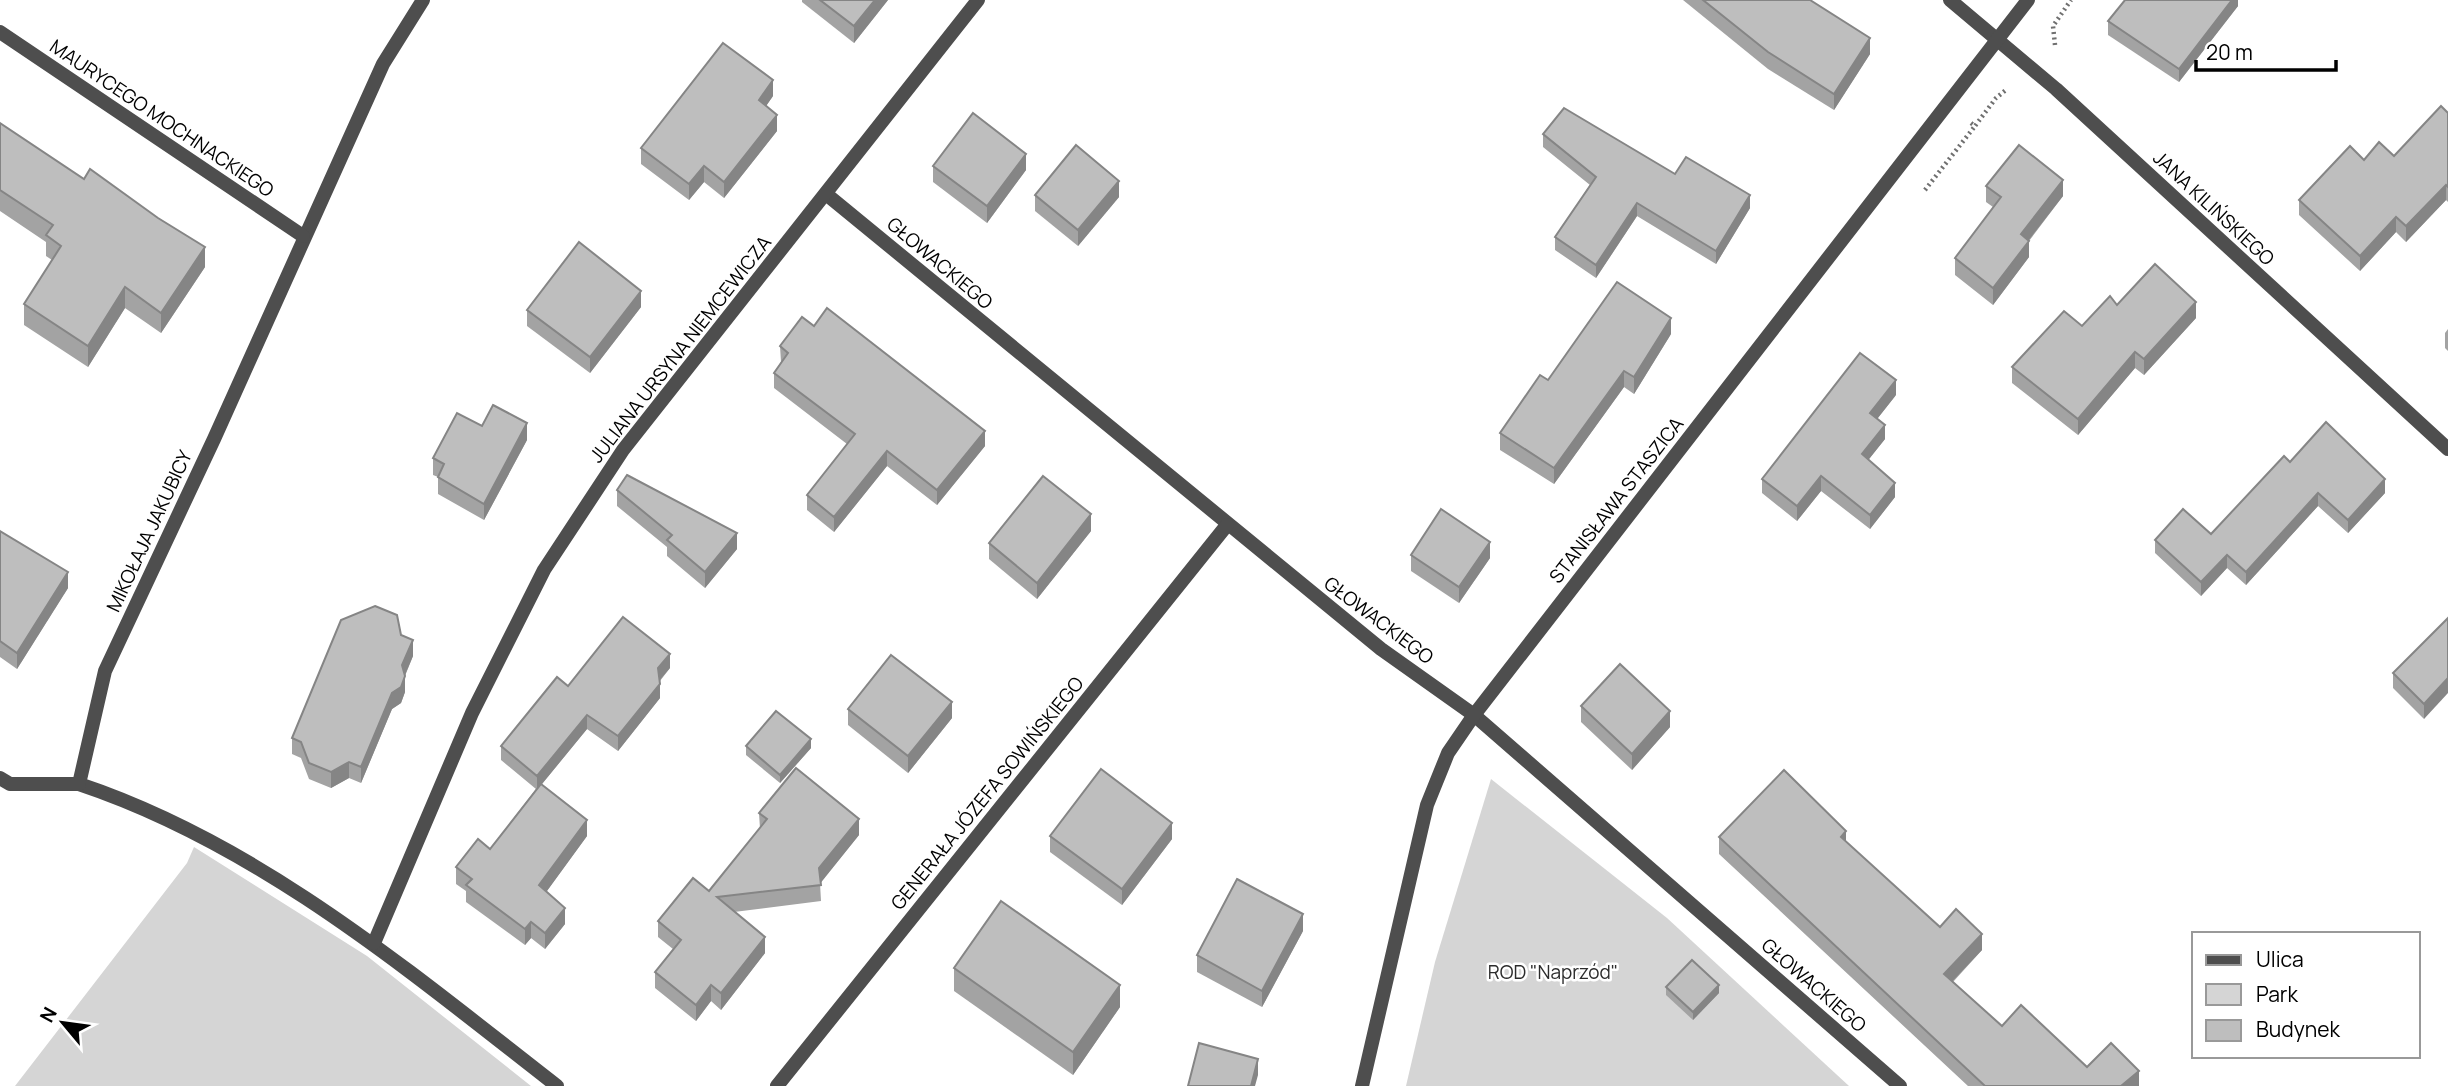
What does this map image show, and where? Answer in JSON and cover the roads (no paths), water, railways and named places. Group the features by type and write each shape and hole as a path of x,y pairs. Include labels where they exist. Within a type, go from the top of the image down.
{"street":[{"name":"MIKOŁAJA JAKUBICY","path":"79,784 105,671 214,439 303,236 383,64 423,0"},
{"name":"JULIANA URSYNA NIEMCEWICZA","path":"374,943 472,713 544,570 623,450 978,0"},
{"name":"JANA KILIŃSKIEGO","path":"1950,0 2056,89 2448,449"},
{"name":"STANISŁAWA STASZICA","path":"1362,1086 1427,805 1448,753 1474,715 2028,0"},
{"name":"MAURYCEGO MOCHNACKIEGO","path":"0,32 303,236"},
{"name":"GŁOWACKIEGO","path":"826,194 1381,649 1474,715 1900,1086"},
{"name":"GENERAŁA JÓZEFA SOWIŃSKIEGO","path":"777,1086 1227,525"},
{"path":"0,778 10,784 79,784 128,800 186,827 374,943 557,1086"}],"park label":[{"name":"ROD \"Naprzód\"","path":"1553,972"}]}
